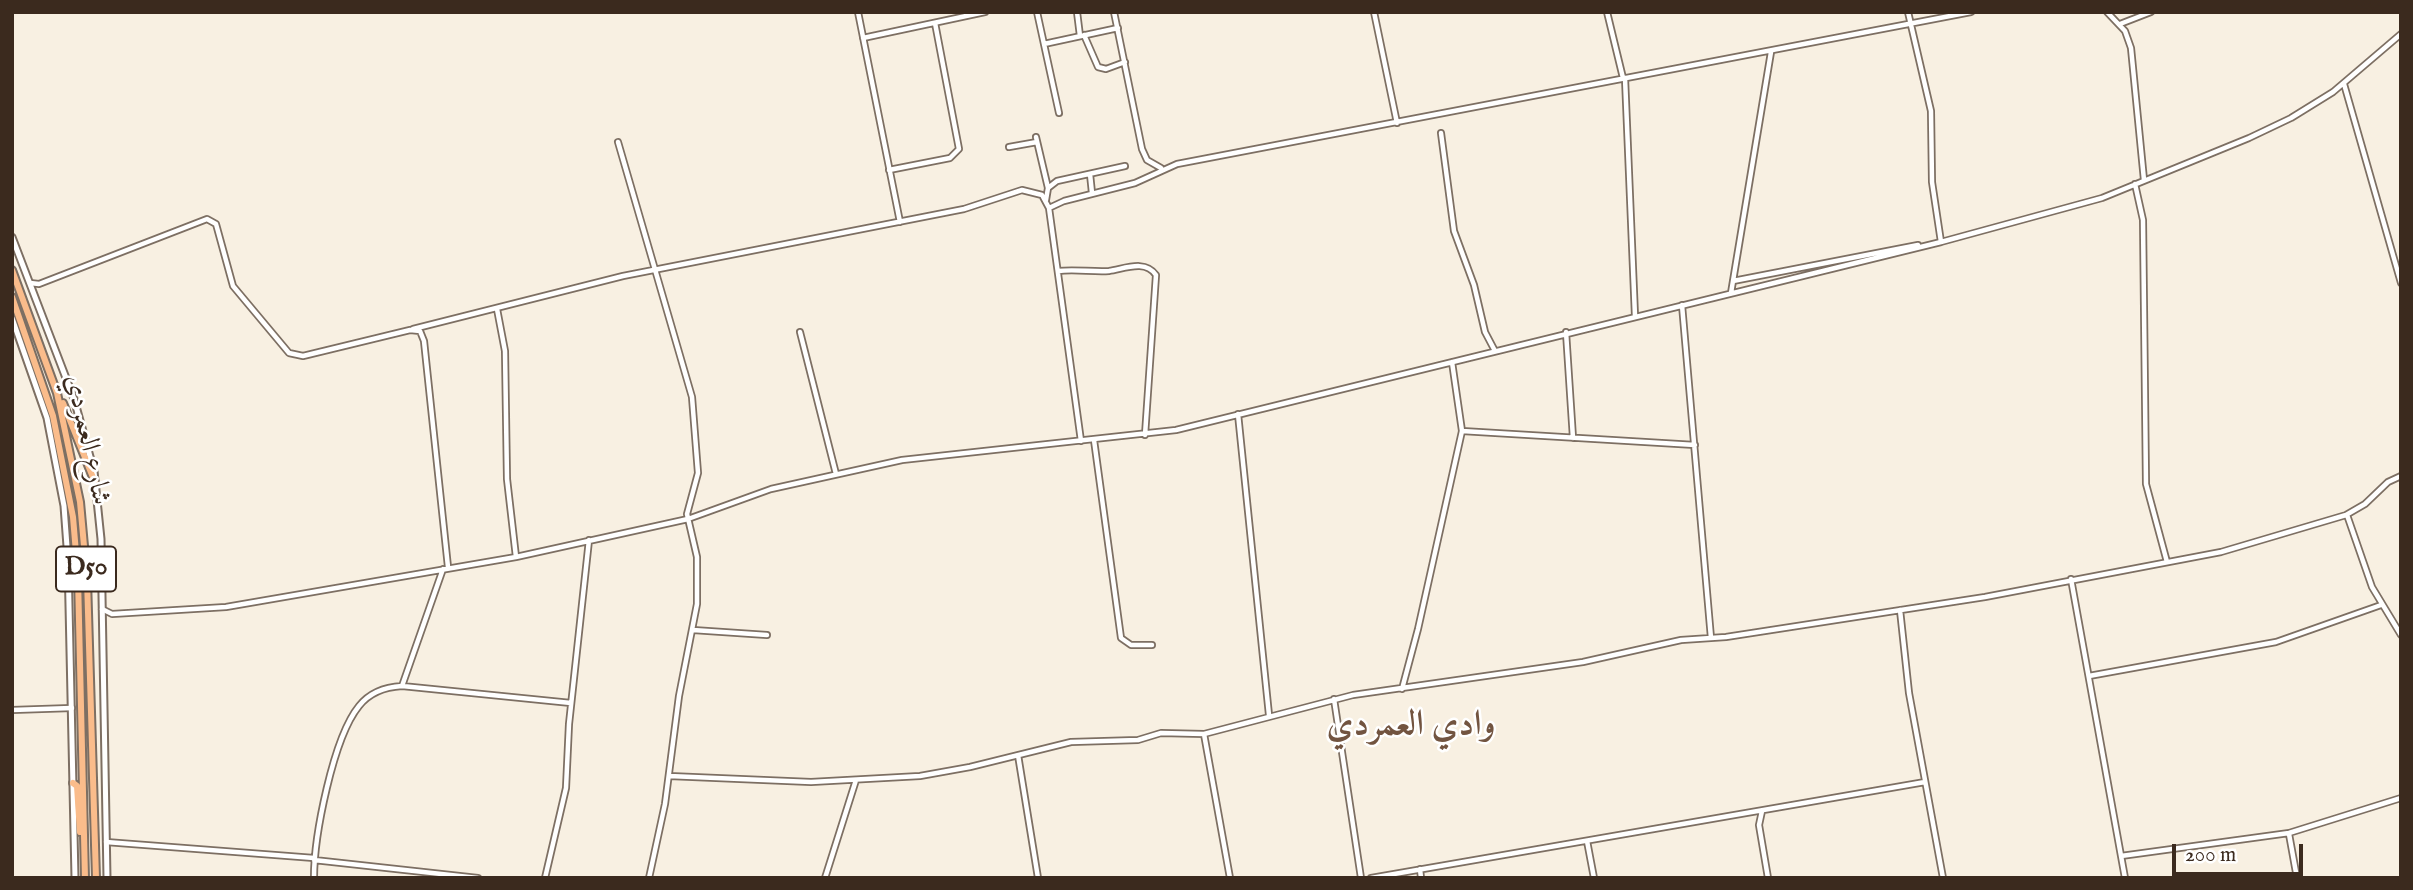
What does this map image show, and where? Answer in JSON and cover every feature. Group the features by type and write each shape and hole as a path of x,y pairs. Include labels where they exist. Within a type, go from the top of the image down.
{"main road":[{"name":"شارع العمردي","path":"12,270 57,393 74,462 84,533 96,878"},
{"name":"شارع العمردي","path":"12,297 53,416 71,507 78,577 85,878"},
{"path":"57,393 96,485"},
{"path":"73,783 77,786 85,854"}],"street":[{"path":"858,12 900,222"},
{"path":"863,38 985,12"},
{"path":"1037,12 1059,113"},
{"path":"1077,12 1082,36 1098,67 1106,69 1125,62"},
{"path":"1114,12 1142,149 1151,164 1162,169"},
{"path":"1374,12 1397,123"},
{"path":"1607,12 1624,78 1635,316"},
{"path":"1908,12 1931,111 1932,182 1941,242"},
{"path":"1049,208 1092,193 1135,183 1162,169 1971,12"},
{"path":"2107,12 2120,24 2131,48 2144,180"},
{"path":"2120,24 2151,12"},
{"path":"889,170 950,158 959,149 935,23"},
{"path":"1044,44 1118,28"},
{"path":"102,609 112,614 226,607 516,557 688,519 771,489 836,474 951,453 1145,435 1941,242 2091,201 2276,125 2344,84 2401,34"},
{"path":"1731,293 1771,52"},
{"path":"2344,84 2401,284"},
{"path":"1441,133 1453,226 1474,285 1485,332 1495,351"},
{"path":"1009,147 1037,139 1048,188 1046,201"},
{"path":"618,142 695,416 698,473 687,508 698,568 693,630 679,695 669,776 649,878"},
{"path":"1048,188 1056,181 1125,166"},
{"path":"1090,174 1092,193"},
{"path":"2135,184 2143,220 2146,484 2167,562"},
{"path":"34,293 40,285 207,219 216,224 233,286 289,353 310,354 653,269 964,209 1022,190 1035,191 1046,201 1049,208 1081,441"},
{"path":"12,237 74,399 89,448 96,485 102,539 107,878"},
{"path":"1733,281 1750,280 1868,253 1941,242"},
{"path":"1460,246 1469,245"},
{"path":"1058,271 1106,271 1138,266 1150,268 1156,275 1145,435"},
{"path":"30,283 40,285"},
{"path":"1682,305 1711,638"},
{"path":"498,309 505,351 507,479 516,557"},
{"path":"12,318 42,401 61,488 68,560 75,878"},
{"path":"402,687 446,568 424,338 420,331 413,329"},
{"path":"800,332 836,474"},
{"path":"1566,332 1573,438"},
{"path":"1402,690 1462,432 1452,362"},
{"path":"1238,414 1269,715"},
{"path":"1462,432 1695,445"},
{"path":"1094,440 1121,638 1131,645 1152,645"},
{"path":"669,776 764,782 856,780 946,772 1080,741 1138,740 1161,733 1204,734 1334,699 1583,662 1671,642 1985,597 2248,545 2347,515 2388,482 2401,476"},
{"path":"2347,515 2357,552 2381,605 2401,635"},
{"path":"545,878 566,788 571,703 589,540"},
{"path":"2071,579 2125,878"},
{"path":"2089,676 2276,642 2381,605"},
{"path":"1900,610 1909,693 1942,878"},
{"path":"102,621 112,614"},
{"path":"693,630 766,635"},
{"path":"314,878 314,859 328,788 354,712 374,693 402,687 571,703"},
{"path":"1334,699 1361,878"},
{"path":"12,710 72,708"},
{"path":"1204,734 1230,878"},
{"path":"1018,755 1038,878"},
{"path":"825,878 856,780"},
{"path":"1371,878 1925,782"},
{"path":"2121,856 2289,834 2401,798"},
{"path":"1762,811 1759,825 1768,878"},
{"path":"2289,834 2297,878"},
{"path":"1587,841 1594,878"},
{"path":"106,842 314,859 478,878"},
{"path":"1420,869 1421,878"}],"district":[{"name":"وادي العمردي","path":"1411,727"}]}
